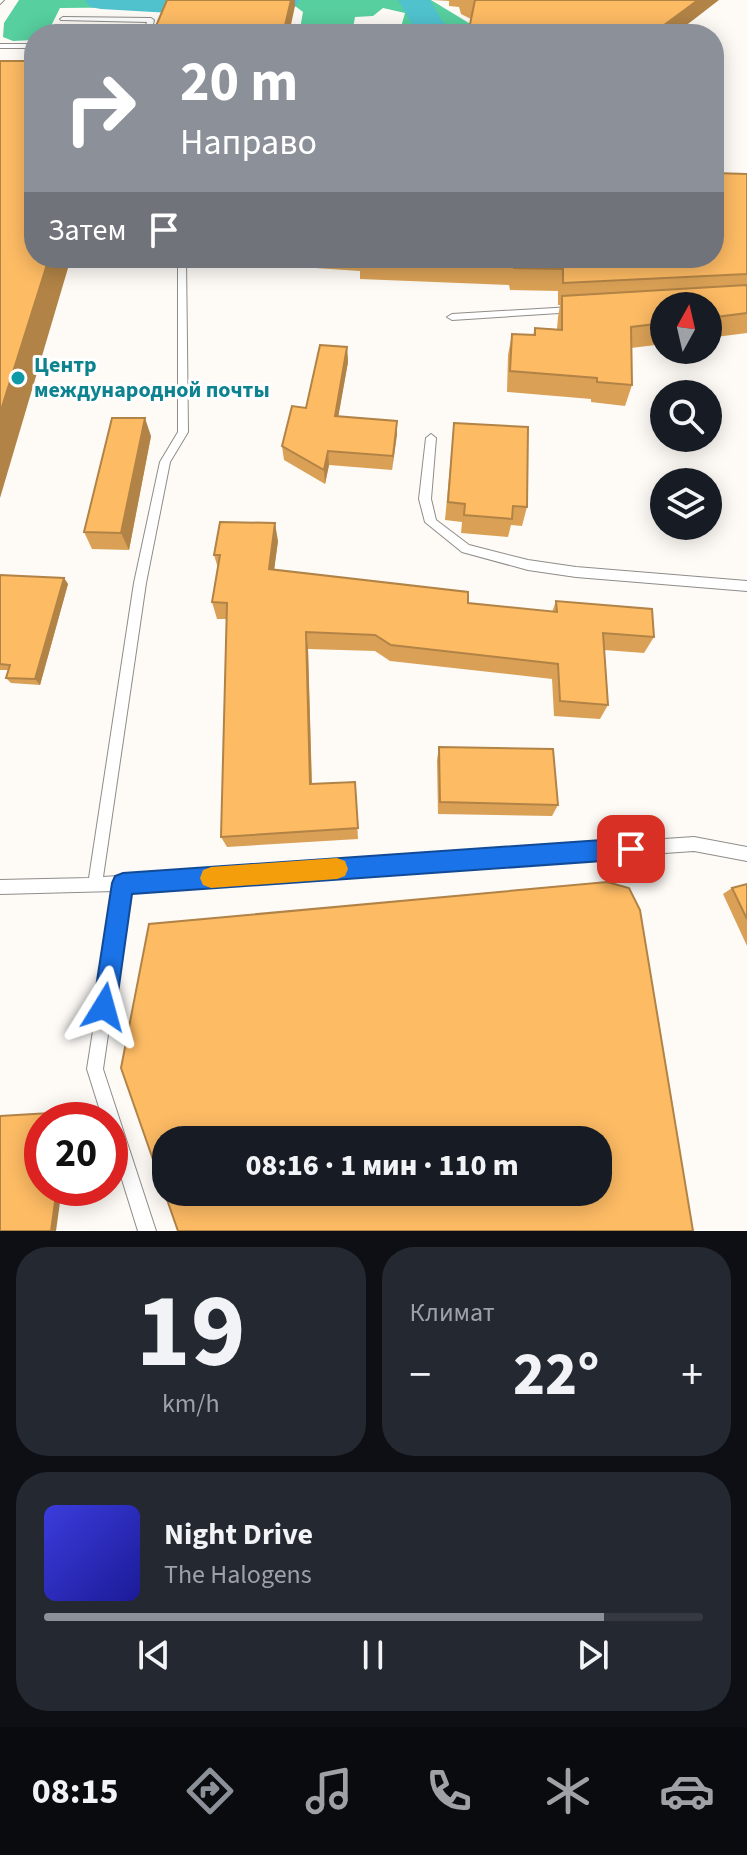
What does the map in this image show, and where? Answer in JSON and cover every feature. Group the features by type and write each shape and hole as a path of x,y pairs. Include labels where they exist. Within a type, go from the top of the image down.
{"lane":[{"path":"63,19 151,20 150,24"},
{"path":"0,46 24,46"},
{"path":"95,885 140,583 165,462 183,432 182,268"},
{"path":"452,317 592,309"},
{"path":"431,438 425,499 431,522 466,549 528,565 576,572 747,586"},
{"path":"0,887 95,885 694,844 747,854"},
{"path":"123,883 95,1069 147,1231"}],"green space":[{"path":"19,0 431,0 471,24 402,24 405,13 383,8 373,16 355,17 354,24 301,24 303,12 295,6 60,8 52,24 24,24 24,40 13,41 3,37 4,23"}],"building":[{"path":"167,0 291,0 285,24 157,24"},
{"path":"475,0 698,0 666,24 470,24"},
{"path":"0,61 24,61 24,268 46,268 0,413"},
{"path":"724,173 747,174 747,274 563,283 563,269 514,268 724,268"},
{"path":"747,285 747,313 722,316 722,292 650,292 650,325 631,327 632,385 597,382 597,378 510,371 512,334 535,335 535,328 562,330 562,296"},
{"path":"320,345 347,347 335,416 397,421 393,456 328,451 324,470 282,446 292,406 306,408"},
{"path":"112,418 145,418 121,533 84,532"},
{"path":"454,423 528,427 527,507 513,506 512,519 464,515 465,504 448,502"},
{"path":"220,522 275,523 269,569 468,592 468,603 557,612 556,601 652,609 654,637 603,633 608,705 560,701 558,664 391,645 375,635 306,632 310,784 355,782 358,828 221,837 227,603 212,602 220,555 214,555"},
{"path":"0,575 64,578 35,679 6,678 10,665 0,664"},
{"path":"439,747 553,749 558,805 440,802"},
{"path":"607,882 629,888 640,910 693,1231 178,1231 169,1206 612,1206 612,1126 152,1126 152,1157 121,1068 149,924"},
{"path":"747,884 747,919 732,888"},
{"path":"24,1115 24,1206 54,1206 51,1231 0,1231 0,1116"}],"waterway":[{"path":"101,0 188,5 284,0"},
{"path":"414,0 427,24"}],"slow traffic":[{"path":"211,878 337,869"}],"place":[{"name":"Центр международной почты","path":"18,378"}],"route":[{"path":"104,1007 123,883 631,849"}]}
